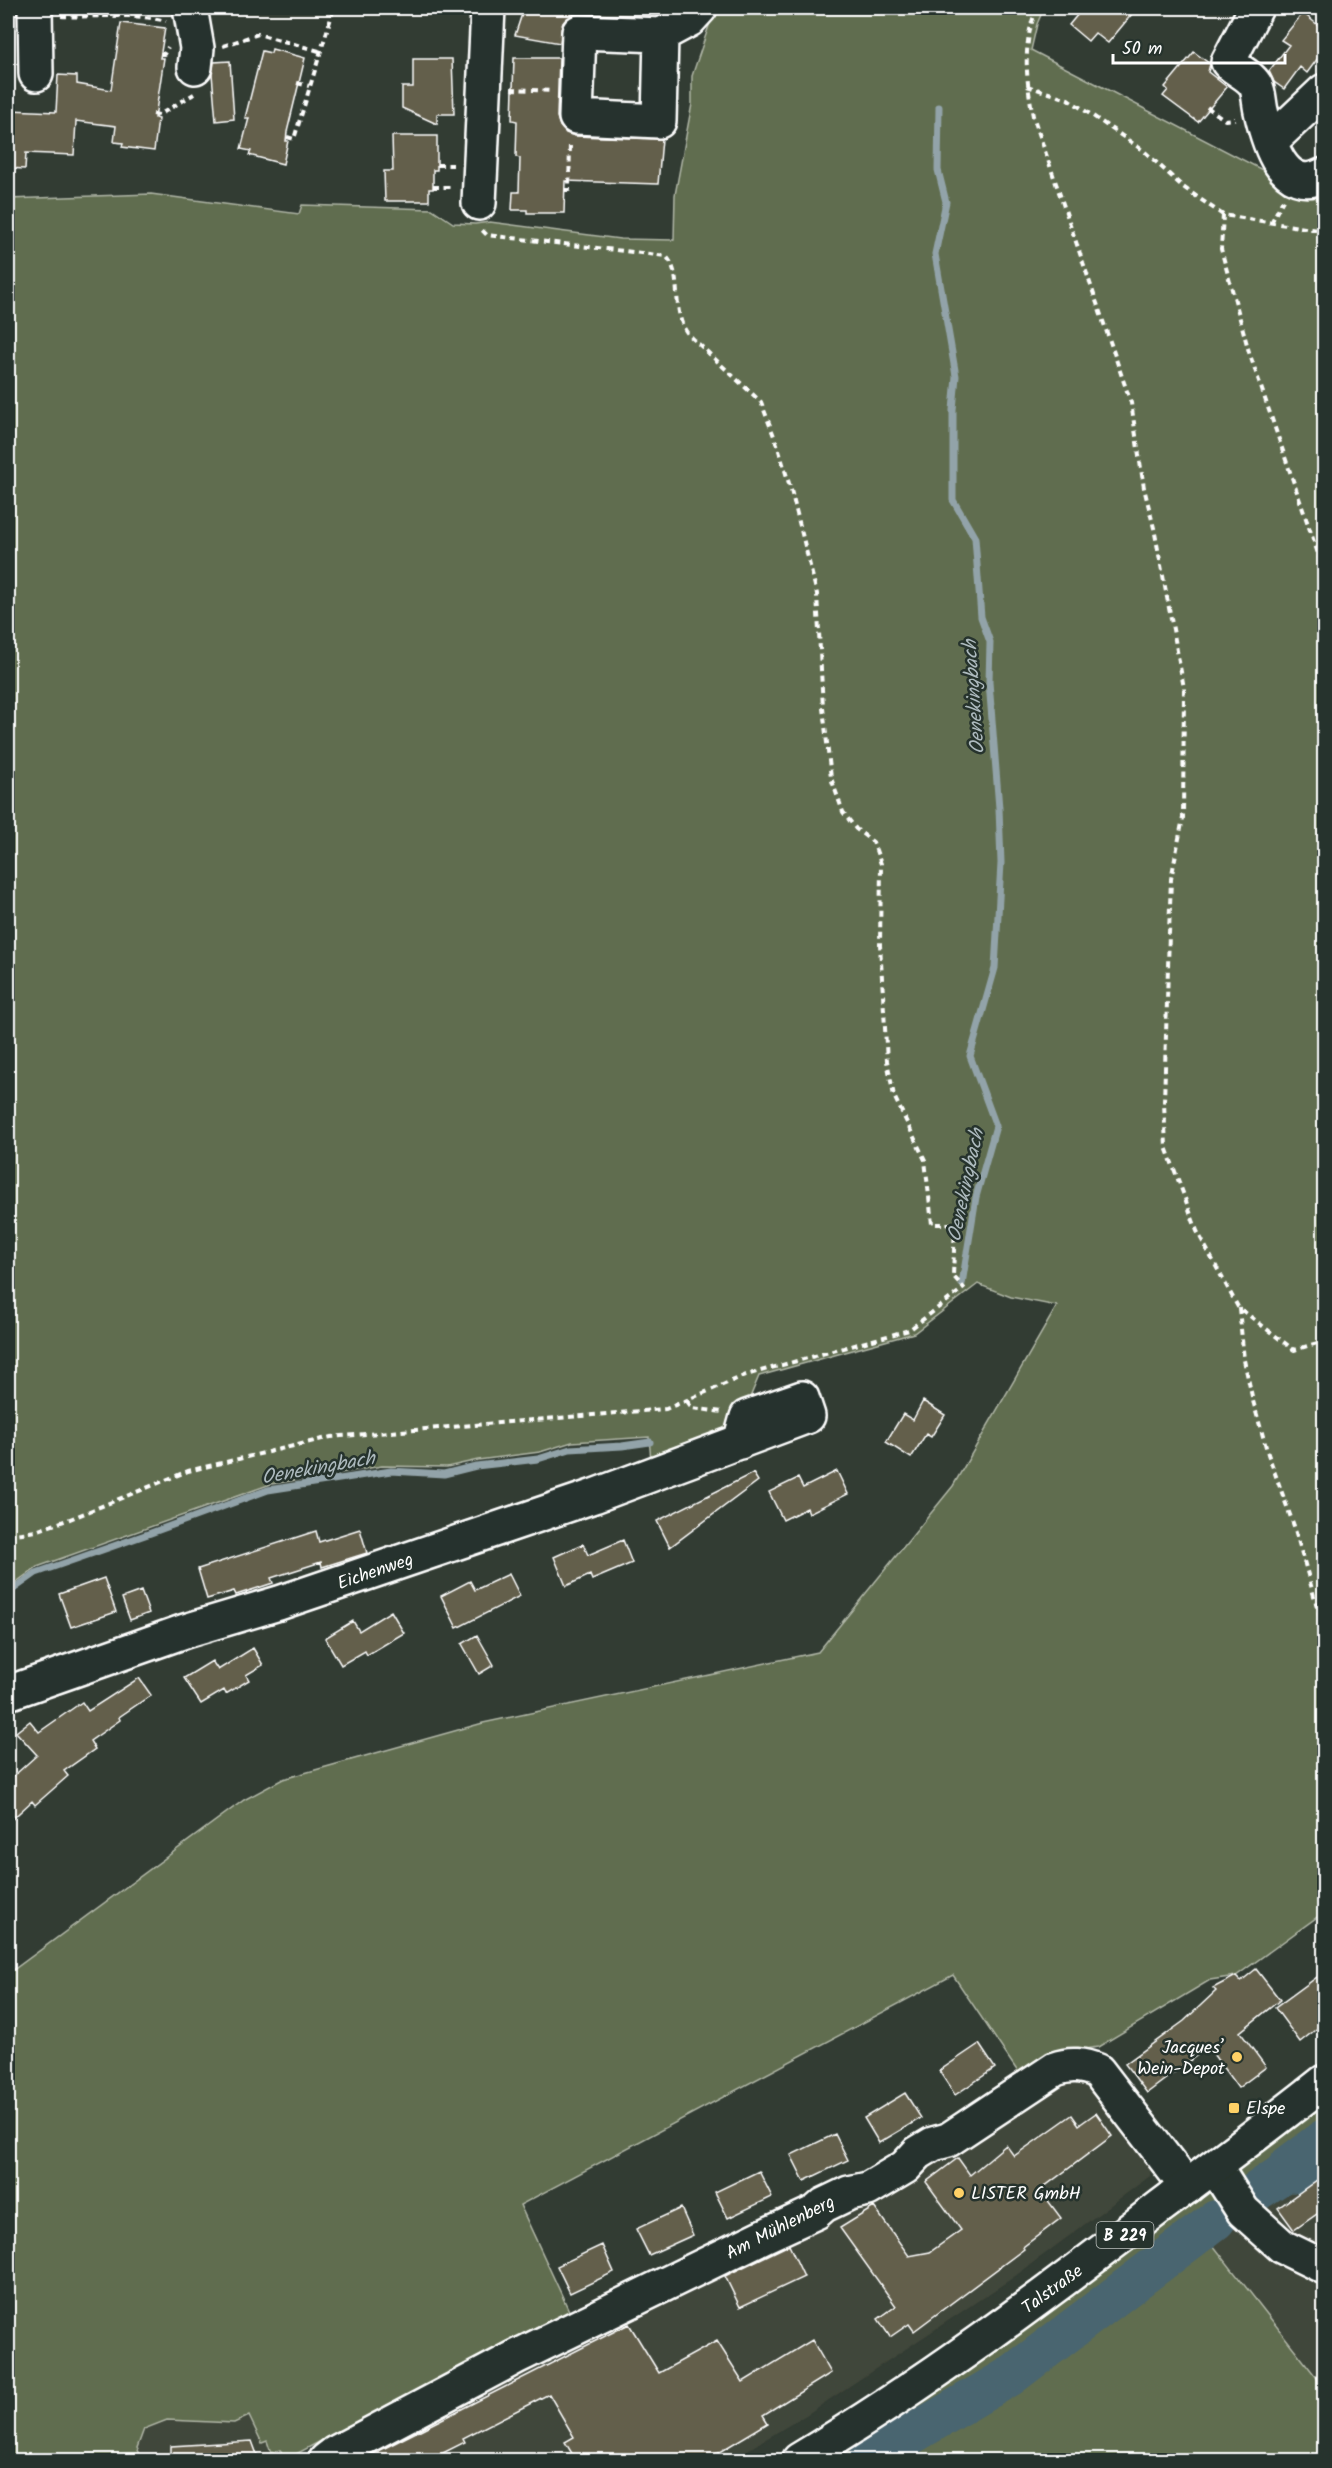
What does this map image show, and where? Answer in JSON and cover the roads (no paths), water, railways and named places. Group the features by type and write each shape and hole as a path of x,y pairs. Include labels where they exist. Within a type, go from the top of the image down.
{"street":[{"path":"481,213 488,8"},
{"path":"661,35 659,121 576,105 579,32 661,35 689,20 700,8"},
{"path":"1256,8 1228,62 1254,83 1270,142 1277,158 1294,178 1306,182 1324,175"},
{"path":"35,12 36,74"},
{"path":"1270,142 1324,91"},
{"name":"Eichenweg","path":"8,1693 594,1496 744,1430"},
{"name":"Am Mühlenberg","path":"326,2460 335,2453 516,2357 797,2222 839,2197 868,2189 905,2167 918,2153 933,2144 948,2140 1055,2069 1066,2065 1083,2065 1098,2071 1187,2187"},
{"name":"Talstraße","path":"799,2460 921,2382 995,2331 1215,2167 1324,2082"},
{"path":"1215,2167 1243,2211 1283,2247 1324,2267"}],"waterway":[{"name":"Oenekingbach","path":"939,107 938,170 946,202 935,254 956,376 953,410 953,500 975,538 981,617 990,642 989,682 1001,863 995,968 970,1056 996,1126 976,1197 962,1284"},
{"name":"Oenekingbach","path":"8,1593 36,1573 268,1490 391,1471 444,1474 476,1466 538,1459 570,1449 650,1442"},
{"path":"1285,2172 1288,2166 1324,2139"},
{"name":"Elspe","path":"1238,2204 1285,2172 1324,2175"},
{"name":"Elspe","path":"868,2460 1009,2377 1216,2220"}],"place":[{"name":"Jacques’ Wein-Depot","path":"1237,2057"},
{"name":"Elspe","path":"1234,2108"},
{"name":"LISTER GmbH","path":"959,2193"}]}
